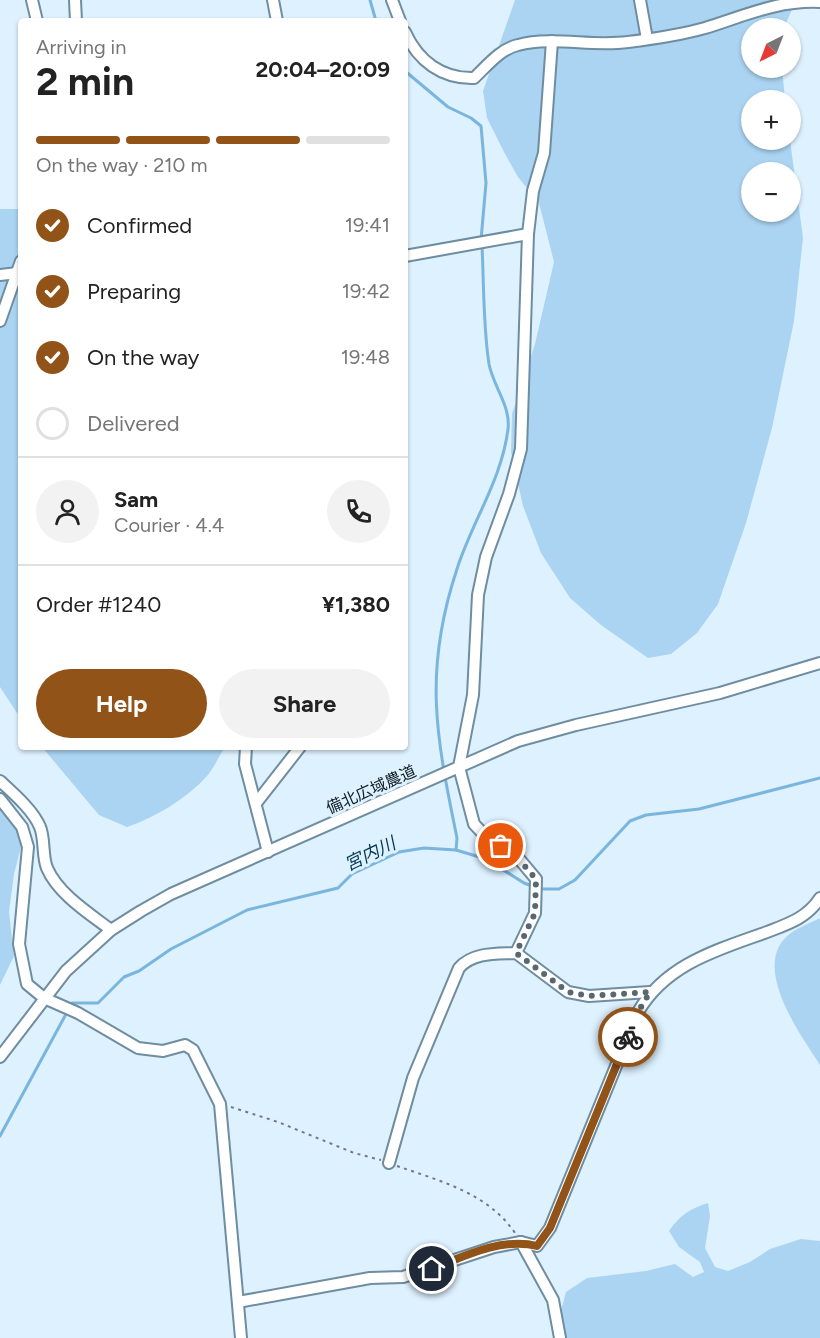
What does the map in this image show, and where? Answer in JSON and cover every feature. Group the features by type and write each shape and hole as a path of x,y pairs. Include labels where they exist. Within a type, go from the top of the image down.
{"street":[{"path":"32,0 36,18"},
{"path":"75,0 76,18"},
{"path":"273,0 276,18"},
{"path":"392,0 399,18"},
{"path":"640,0 647,39"},
{"path":"408,36 424,60 443,74 458,79 474,78 501,52 516,45 552,41 626,43 704,28 763,7 798,0 820,2"},
{"path":"516,953 535,913 536,879 514,854 488,839 474,824 459,767 473,695 478,595 486,557 509,494 521,449 528,234 533,191 544,153 552,41"},
{"path":"408,255 528,234"},
{"path":"0,321 18,270"},
{"path":"0,275 17,273"},
{"name":"備北広域農道","path":"0,1057 66,971 111,930 171,894 459,767 537,736 720,693 820,663"},
{"path":"246,750 245,764 257,802 268,852"},
{"path":"257,802 298,750"},
{"path":"0,781 17,796 40,826 47,869 86,912 111,930"},
{"path":"0,799 22,827 28,847 19,944 27,984 44,998 78,1013 138,1048 163,1051 185,1045 193,1050 220,1104 241,1338"},
{"path":"238,1302 370,1278 403,1277 494,1247 521,1242 537,1246 550,1228 638,1012 650,992 669,975 687,964 799,919 820,898"},
{"path":"389,1163 413,1078 459,968 466,960 478,956 516,953 568,992 589,996 650,992"},
{"path":"521,1242 554,1300 560,1338"}],"path":[{"path":"220,1104 278,1122 354,1153 389,1163 483,1199 507,1220 521,1242"}],"shaded area":[{"path":"515,0 796,0 788,18 741,18 741,78 783,78 784,90 741,90 741,150 791,150 793,162 741,162 741,222 801,222 803,238 794,321 772,428 746,523 718,604 697,633 671,654 648,658 601,625 570,598 541,553 523,506 511,452 512,414 535,344 554,262 539,203 518,177 487,118 483,91"},
{"path":"0,209 18,209 18,714 0,687"},
{"path":"45,750 223,750 210,773 199,784 160,813 127,827 99,815"},
{"path":"0,806 23,839 14,874 9,912 14,956 0,985"},
{"path":"820,918 820,1065 801,1036 782,999 776,980 775,962 779,946 791,933"},
{"path":"708,1203 710,1216 705,1248 715,1267 728,1271 750,1262 770,1249 801,1239 820,1241 820,1338 554,1338 566,1292 587,1278 646,1271 675,1264 693,1277 704,1272 700,1262 679,1247 669,1231 686,1213"}],"waterway":[{"path":"370,0 375,18"},
{"path":"408,74 448,107 471,118 481,126 486,183 481,240"},
{"path":"456,850 457,838 443,767 436,704 440,640 446,606 457,569 500,465 508,429 507,412 489,364 482,246"},
{"name":"宮内川","path":"0,1136 72,1003 98,1003 124,977 139,971 171,949 247,910 338,888 352,874 399,852 424,848 456,850 486,859 524,883 540,889 559,889 575,880 630,821 646,815 699,809 820,778"}],"way so far":[{"path":"501,846 514,854 531,870 536,879 535,913 516,953 568,992 589,996 650,992 638,1012 628,1037"}],"route":[{"path":"432,1269 494,1247 521,1242 537,1246 550,1228 628,1037"}]}
